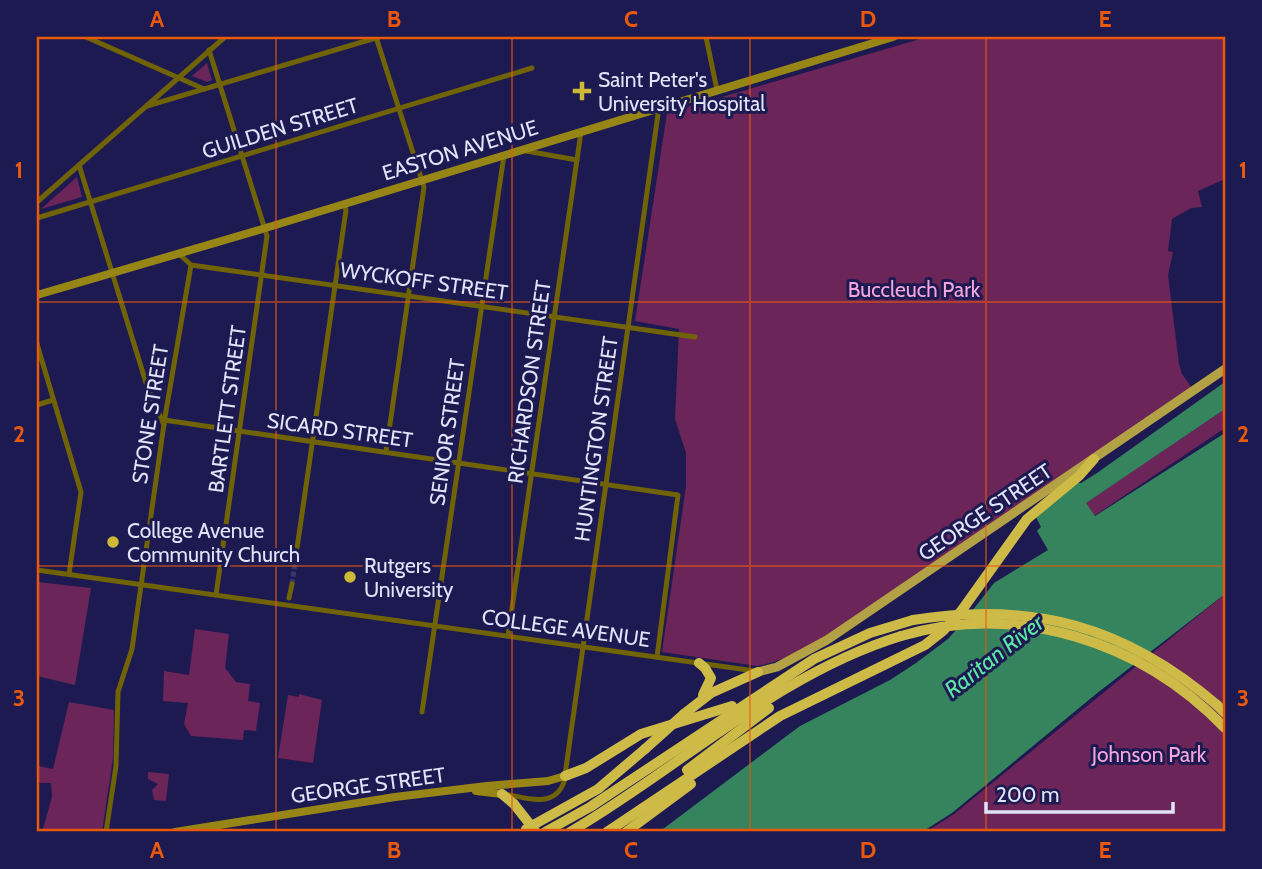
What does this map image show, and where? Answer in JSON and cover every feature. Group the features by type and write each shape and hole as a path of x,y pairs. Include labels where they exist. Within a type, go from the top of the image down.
{"highway":[{"path":"607,832 780,716 925,645 944,630 962,610 1027,519 1079,476 1094,459"},
{"path":"545,832 601,800 814,659 845,643 913,620 968,612 998,612 1057,621 1100,633 1137,648 1178,673 1223,710"},
{"path":"570,832 603,813 773,697 842,658 926,628 985,623 1016,624 1067,633 1108,647 1151,668 1190,695 1225,728"},
{"path":"631,815 776,703 842,658"},
{"path":"502,794 514,804 531,831 598,789 698,701 708,688 711,678 699,663"},
{"path":"698,701 758,672"},
{"path":"565,776 586,768 641,734 722,711 760,694"},
{"path":"626,832 780,716"}],"main road":[{"name":"GEORGE STREET","path":"758,672 784,664 827,640 1225,369"}],"street":[{"path":"86,37 205,89"},
{"path":"37,202 225,37"},
{"path":"144,107 377,37 424,187 386,452"},
{"path":"706,37 717,90"},
{"name":"EASTON AVENUE","path":"37,295 893,37"},
{"name":"BARTLETT STREET","path":"209,50 267,236 216,595"},
{"name":"GUILDEN STREET","path":"37,218 532,68"},
{"name":"HUNTINGTON STREET","path":"565,776 659,107"},
{"name":"RICHARDSON STREET","path":"508,636 581,132"},
{"path":"519,150 577,160"},
{"name":"SENIOR STREET","path":"422,712 503,155"},
{"path":"79,164 147,386 164,422"},
{"path":"295,562 346,210 344,204"},
{"path":"179,254 191,265"},
{"name":"WYCKOFF STREET","path":"191,265 695,337"},
{"name":"STONE STREET","path":"106,832 116,766 118,692 132,649 164,422 191,265"},
{"path":"37,344 81,492 69,574"},
{"path":"37,405 53,400"},
{"name":"SICARD STREET","path":"164,422 313,441 678,495 657,657"},
{"name":"COLLEGE AVENUE","path":"37,570 758,672"},
{"path":"289,598 292,584"},
{"path":"463,790 537,800 548,799 562,787 565,776"},
{"name":"GEORGE STREET","path":"175,832 395,797 548,781 565,776"}],"green space":[{"name":"Buccleuch Park","path":"927,37 1225,37 1225,179 1198,191 1202,207 1191,208 1172,219 1168,251 1173,252 1168,275 1179,364 1182,374 1192,388 822,639 799,651 757,666 662,652 686,486 686,453 675,419 679,329 635,321 667,113"},
{"path":"207,63 212,80 207,82 192,76"},
{"path":"77,177 82,197 41,209"},
{"path":"1225,409 1225,428 1094,516 1085,503"},
{"path":"37,582 91,588 75,685 37,676"},
{"name":"Johnson Park","path":"1225,594 1225,832 926,832 954,814"},
{"path":"195,629 229,634 225,668 236,682 250,684 248,701 260,703 256,731 244,730 243,740 191,736 184,724 188,703 163,701 164,671 189,675"},
{"path":"299,694 322,700 313,763 278,758 288,695 299,697"},
{"path":"69,702 114,710 113,758 102,832 42,832 52,797 51,783 37,783 38,766 53,769"},
{"path":"148,772 169,774 166,801 154,800 152,790 158,784 148,779"}],"water":[{"name":"Raritan River","path":"1225,382 1225,409 1086,503 1095,516 1225,433 1225,594 1096,694 952,813 922,832 659,832 800,726 890,680 948,639 994,583 1048,550 1037,531 1041,527 1036,517 1076,483 1081,483 1097,473"}],"tunnel":[{"path":"292,584 295,562"}],"place":[{"name":"Saint Peter's University Hospital","path":"582,91"},
{"name":"College Avenue Community Church","path":"113,542"},
{"name":"Rutgers University","path":"350,577"}]}
